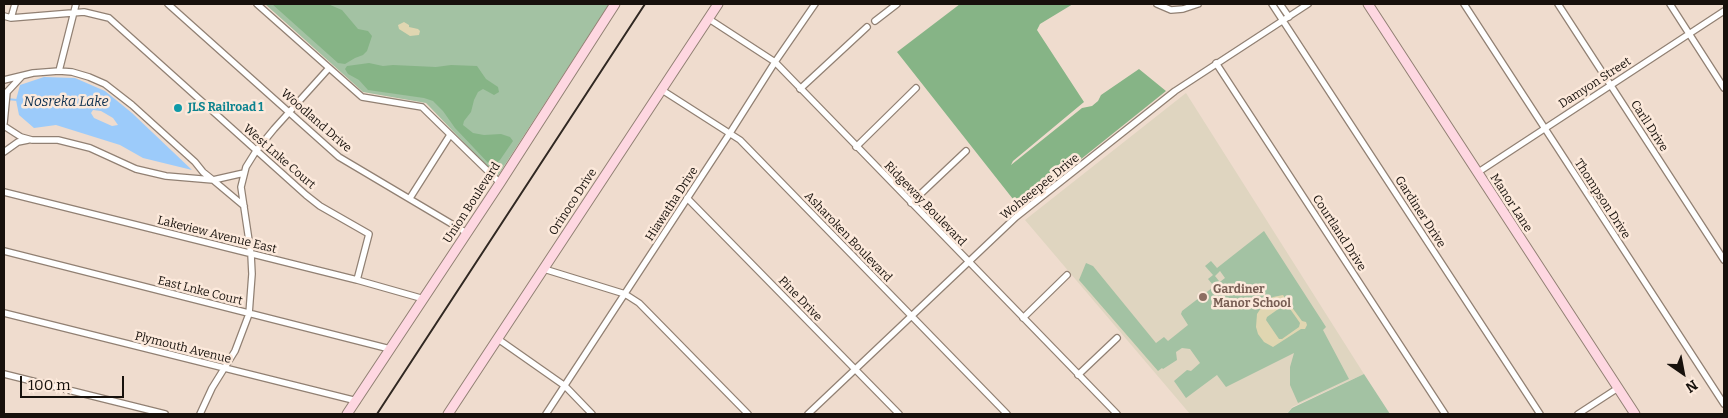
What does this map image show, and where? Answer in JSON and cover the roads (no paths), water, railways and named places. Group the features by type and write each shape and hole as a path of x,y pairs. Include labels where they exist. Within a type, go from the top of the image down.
{"street":[{"path":"12,18 15,4"},
{"path":"59,71 76,4"},
{"name":"Woodland Drive","path":"168,4 339,157 467,233"},
{"path":"258,4 362,97 422,107 500,183"},
{"name":"Union Boulevard","path":"348,414 615,4"},
{"name":"Orinoco Drive","path":"448,414 718,4"},
{"name":"Hiawatha Drive","path":"546,414 730,133 774,62 814,4"},
{"path":"1157,4 1171,10 1183,9 1198,4"},
{"name":"Gardiner Drive","path":"1272,4 1540,414"},
{"path":"1280,4 1289,16"},
{"name":"Wohseepee Drive","path":"808,414 1016,217 1174,91 1308,4"},
{"name":"Manor Lane","path":"1368,4 1635,414"},
{"name":"Thompson Drive","path":"1464,4 1724,404"},
{"name":"Carll Drive","path":"1558,4 1724,260"},
{"path":"1670,4 1724,88"},
{"path":"875,21 894,5"},
{"name":"Damyon Street","path":"1477,172 1724,11"},
{"name":"West Lnke Court","path":"4,16 12,18 84,12 108,18 320,206 369,234 357,280"},
{"name":"Ridgeway Boulevard","path":"709,19 774,62 1117,414"},
{"path":"800,89 867,27"},
{"name":"Courtland Drive","path":"1216,63 1445,414"},
{"path":"200,414 212,388 235,350 249,314 252,281 251,254 241,187 246,167 256,151 289,111 329,68"},
{"path":"4,80 33,73 59,71 89,77 105,84 132,105 195,162 203,172 244,206"},
{"path":"22,76 6,90 4,124 21,137 32,140"},
{"path":"856,146 916,88"},
{"name":"Asharoken Boulevard","path":"662,90 740,140 1007,414"},
{"path":"410,198 450,135"},
{"path":"4,152 18,142 53,139 90,148 136,169 166,176 213,180 244,173"},
{"path":"911,203 966,151"},
{"name":"Lakeview Avenue East","path":"4,192 424,298"},
{"name":"Pine Drive","path":"687,198 899,414"},
{"name":"East Lnke Court","path":"4,251 390,349"},
{"path":"544,269 625,294 639,303 748,414"},
{"path":"1023,318 1067,275"},
{"name":"Plymouth Avenue","path":"4,313 357,401"},
{"path":"1078,375 1117,338"},
{"path":"498,339 565,386 592,414"},
{"path":"4,374 165,414"},
{"path":"1578,414 1618,388"}],"water":[{"name":"Nosreka Lake","path":"44,77 75,78 105,91 132,113 192,170 143,158 120,145 56,125 34,128 19,115 16,100 20,85","holes":["93,110 101,111 113,118 118,125 112,126 94,118 91,113"]}],"waterway":[{"path":"7,99 17,100"}],"railway":[{"path":"377,414 645,4"}],"place":[{"name":"JLS Railroad 1","path":"178,108"},
{"name":"Gardiner Manor School","path":"1203,297"}]}
